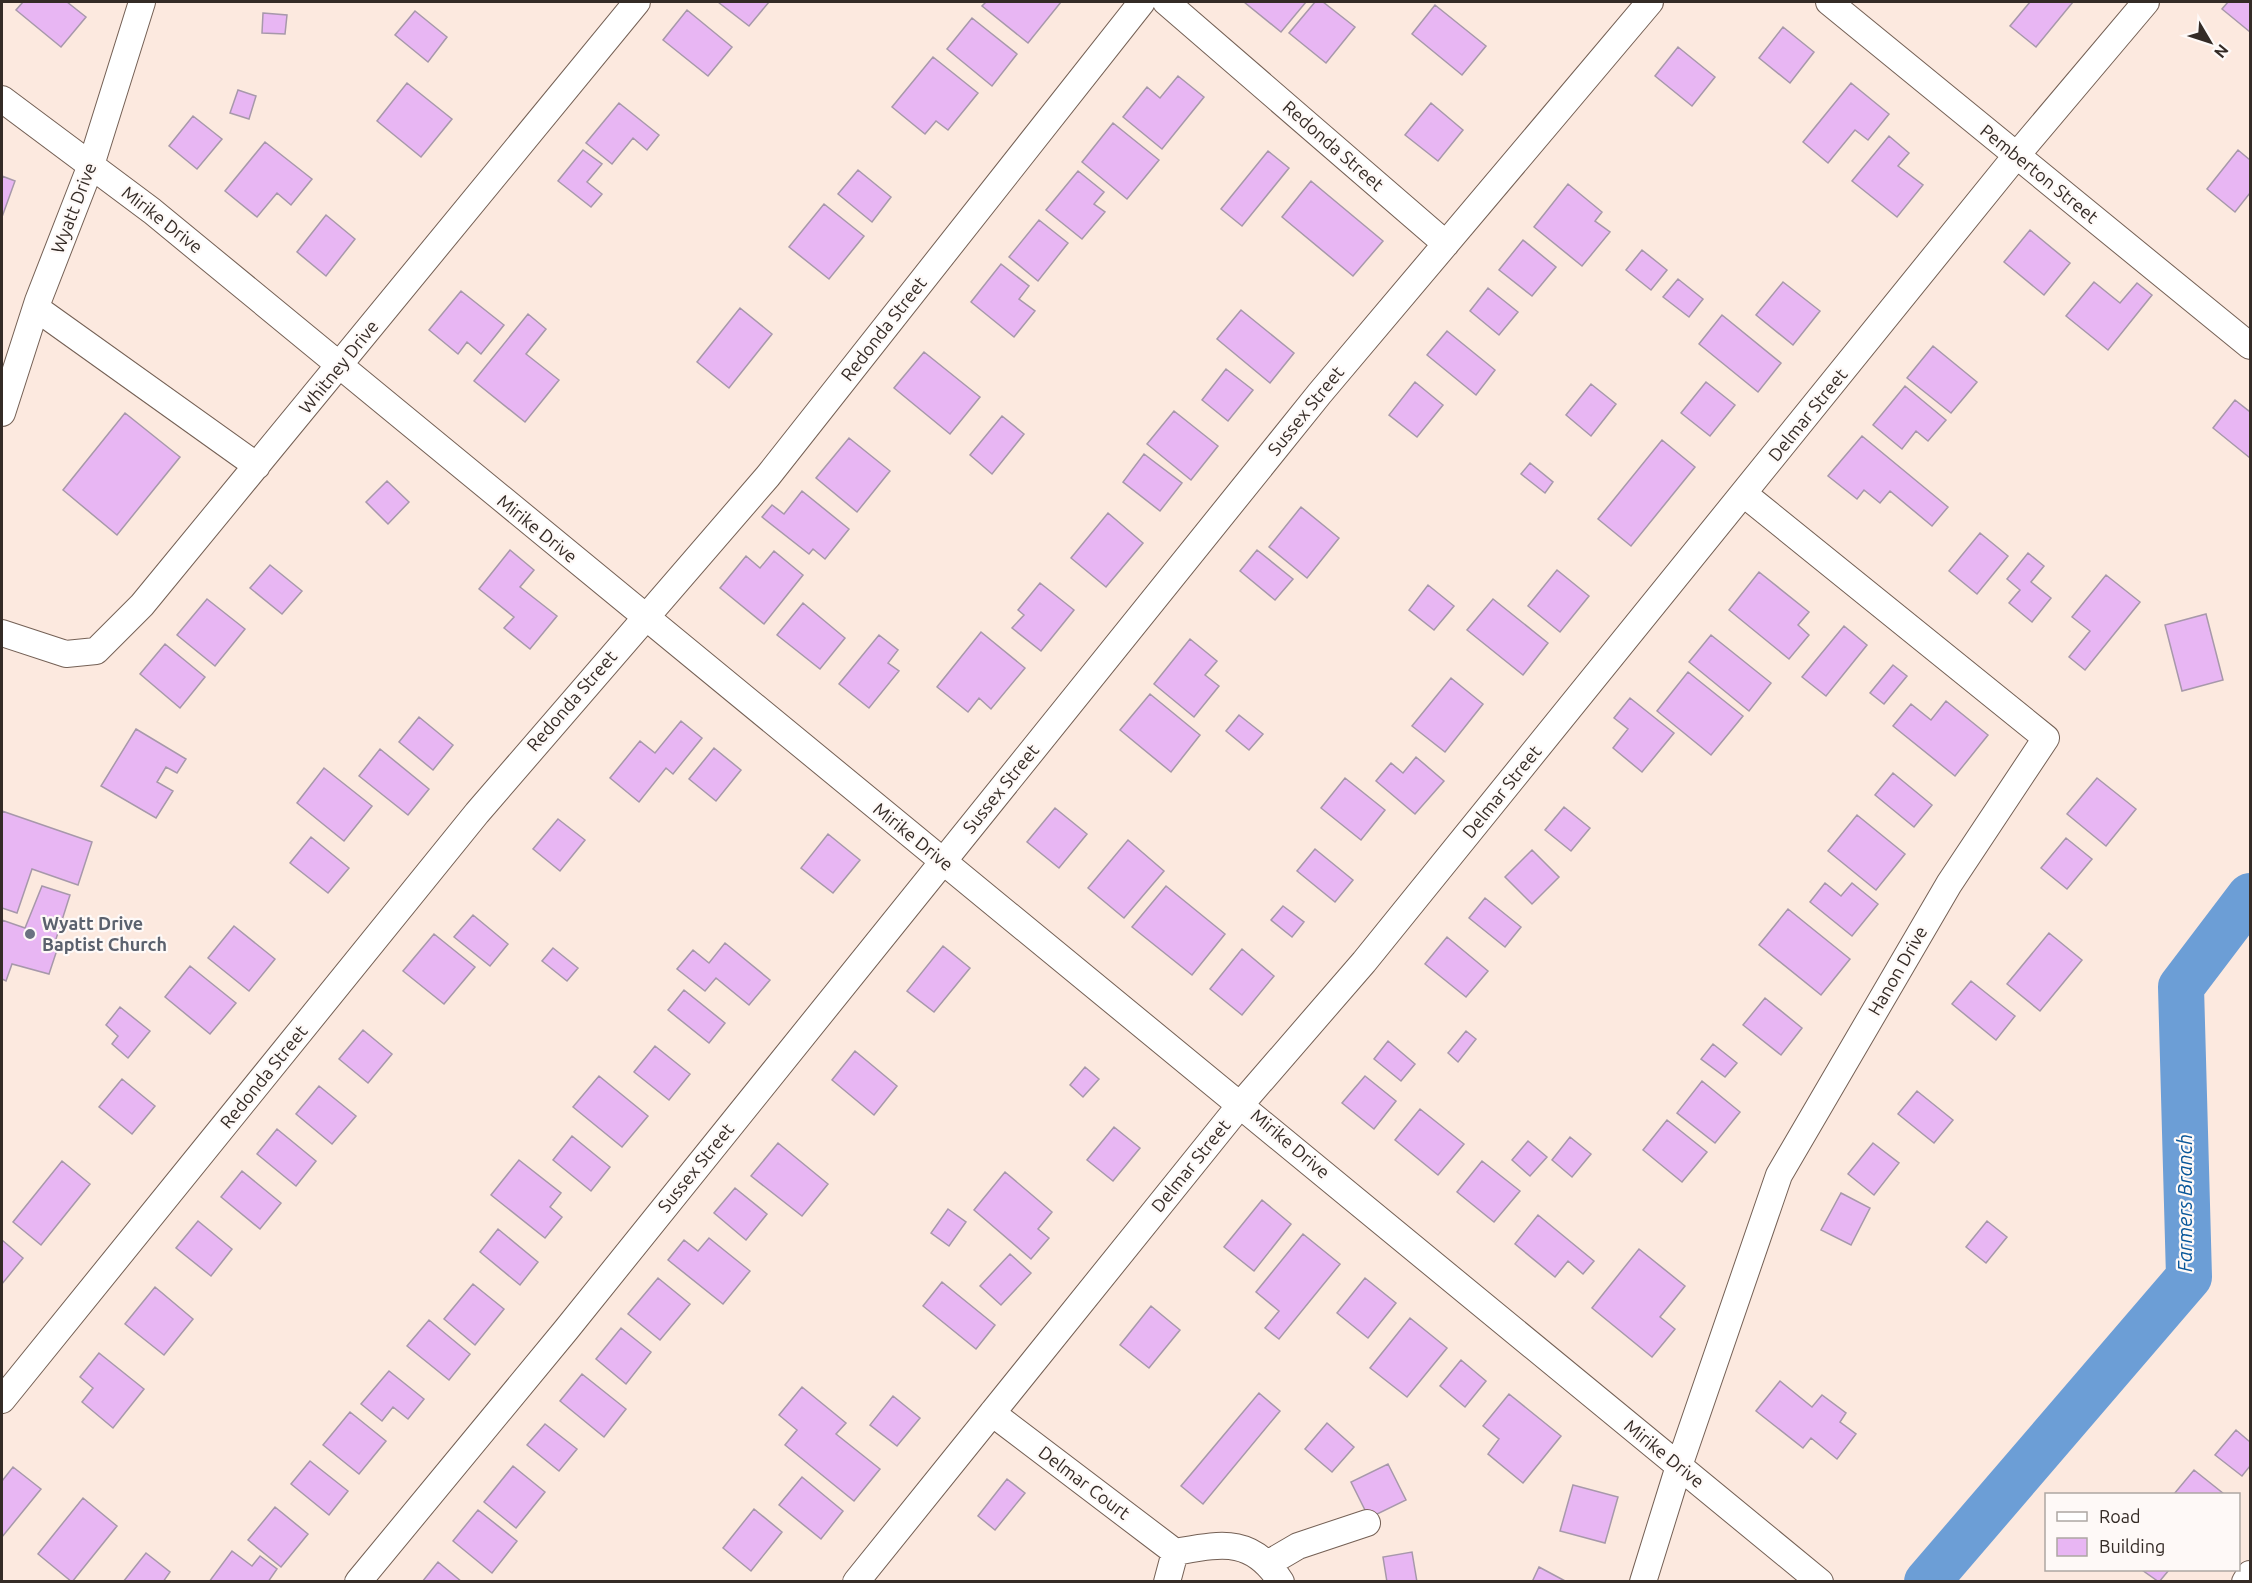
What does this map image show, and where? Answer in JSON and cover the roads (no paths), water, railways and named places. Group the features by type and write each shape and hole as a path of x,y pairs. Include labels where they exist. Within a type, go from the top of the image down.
{"street":[{"name":"Wyatt Drive","path":"2,412 36,308 91,165 142,2"},
{"name":"Whitney Drive","path":"2,633 66,654 96,651 142,605 637,2"},
{"name":"Redonda Street","path":"2,1400 469,822 768,476 1142,2"},
{"name":"Redonda Street","path":"1166,2 1446,244"},
{"name":"Sussex Street","path":"358,1581 573,1321 1320,393 1650,2"},
{"name":"Pemberton Street","path":"1829,2 2250,346"},
{"name":"Delmar Street","path":"856,1581 1241,1104 1364,962 2016,156 2146,2"},
{"name":"Mirike Drive","path":"2,99 152,211 1241,1104 1818,1581"},
{"path":"36,308 257,466"},
{"name":"Hanon Drive","path":"1644,1581 1678,1466 1779,1175 1949,884 2046,738 1744,494"},
{"name":"Delmar Court","path":"992,1413 1175,1552"},
{"path":"1167,1581 1175,1552 1220,1544 1248,1549 1275,1572 1298,1546 1367,1523"},
{"path":"2245,1581 2250,1574"}],"waterway":[{"name":"Farmers Branch","path":"1927,1582 2189,1277 2181,987 2250,896"}],"place":[{"name":"Wyatt Drive Baptist Church","path":"30,934"}]}
